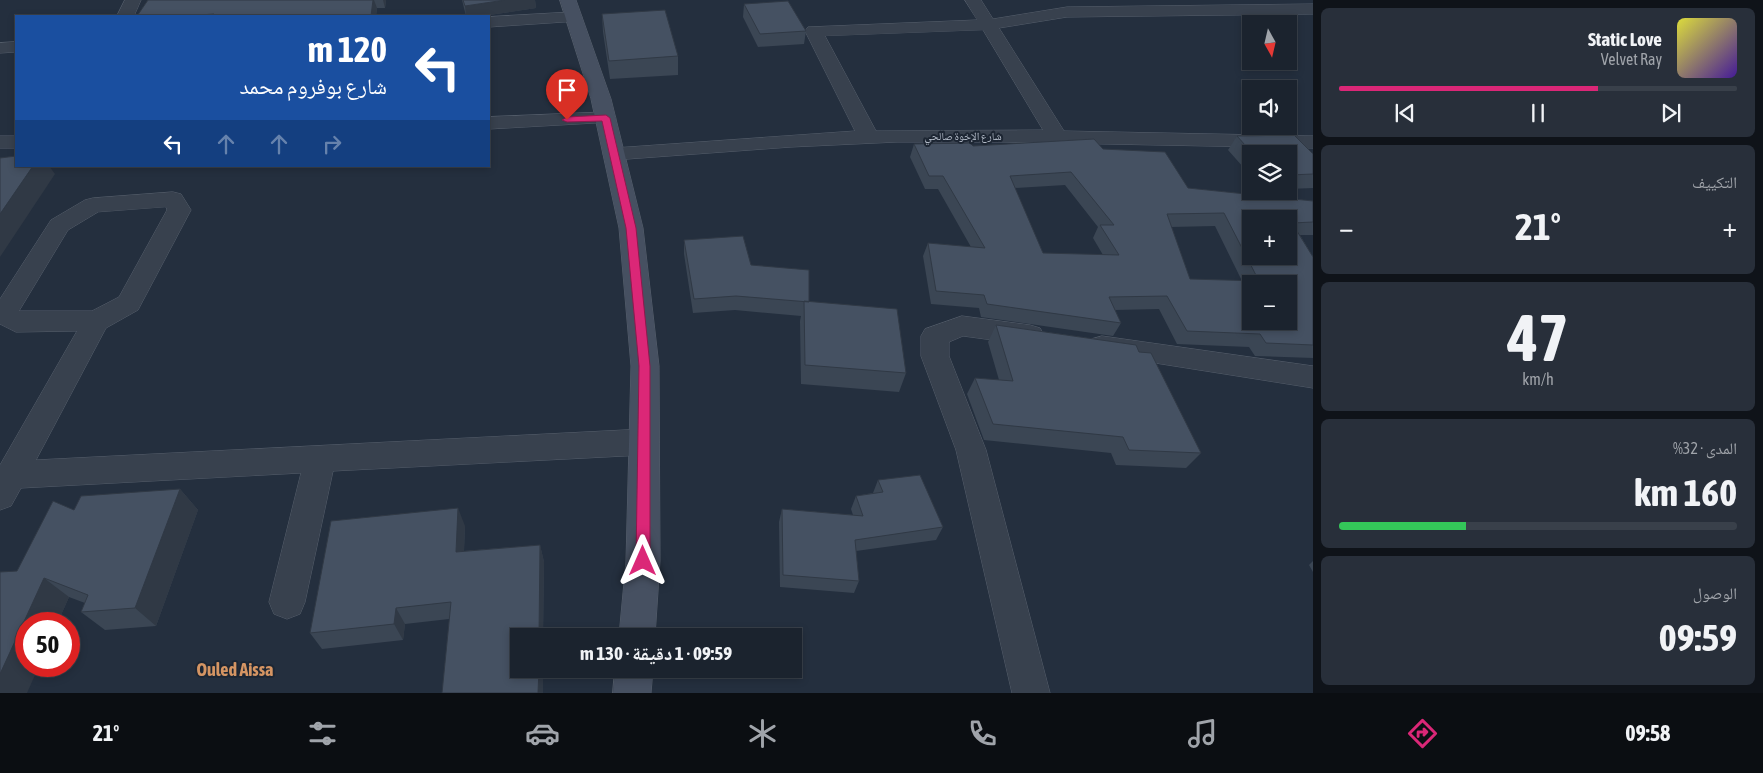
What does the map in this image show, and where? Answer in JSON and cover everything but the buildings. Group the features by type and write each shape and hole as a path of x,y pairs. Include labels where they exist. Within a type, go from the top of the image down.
{"main road":[{"path":"570,8 601,99 631,228 644,366 643,561 638,628"},
{"path":"632,693 633,678"}],"street":[{"path":"126,15 134,0"},
{"path":"974,0 1057,136"},
{"path":"870,138 814,31 988,25 1062,6 1246,5 1313,9"},
{"path":"490,22 570,8"},
{"path":"0,48 15,47"},
{"path":"490,123 606,118"},
{"name":"شارع الإخوة صالحي","path":"614,154 766,142 870,138 1057,136 1143,140 1313,142"},
{"path":"0,142 15,142"},
{"path":"5,486 96,321 129,304 179,210 173,199 93,205 59,225 4,314 16,322 96,321"},
{"path":"1031,693 971,450 935,356 935,336 962,326 1313,377"},
{"path":"5,486 320,459 644,442"},
{"path":"287,602 320,459"}],"district":[{"name":"Ouled Aissa","path":"235,669"}],"route":[{"path":"567,120 606,118 631,228 644,366 643,561"}]}
